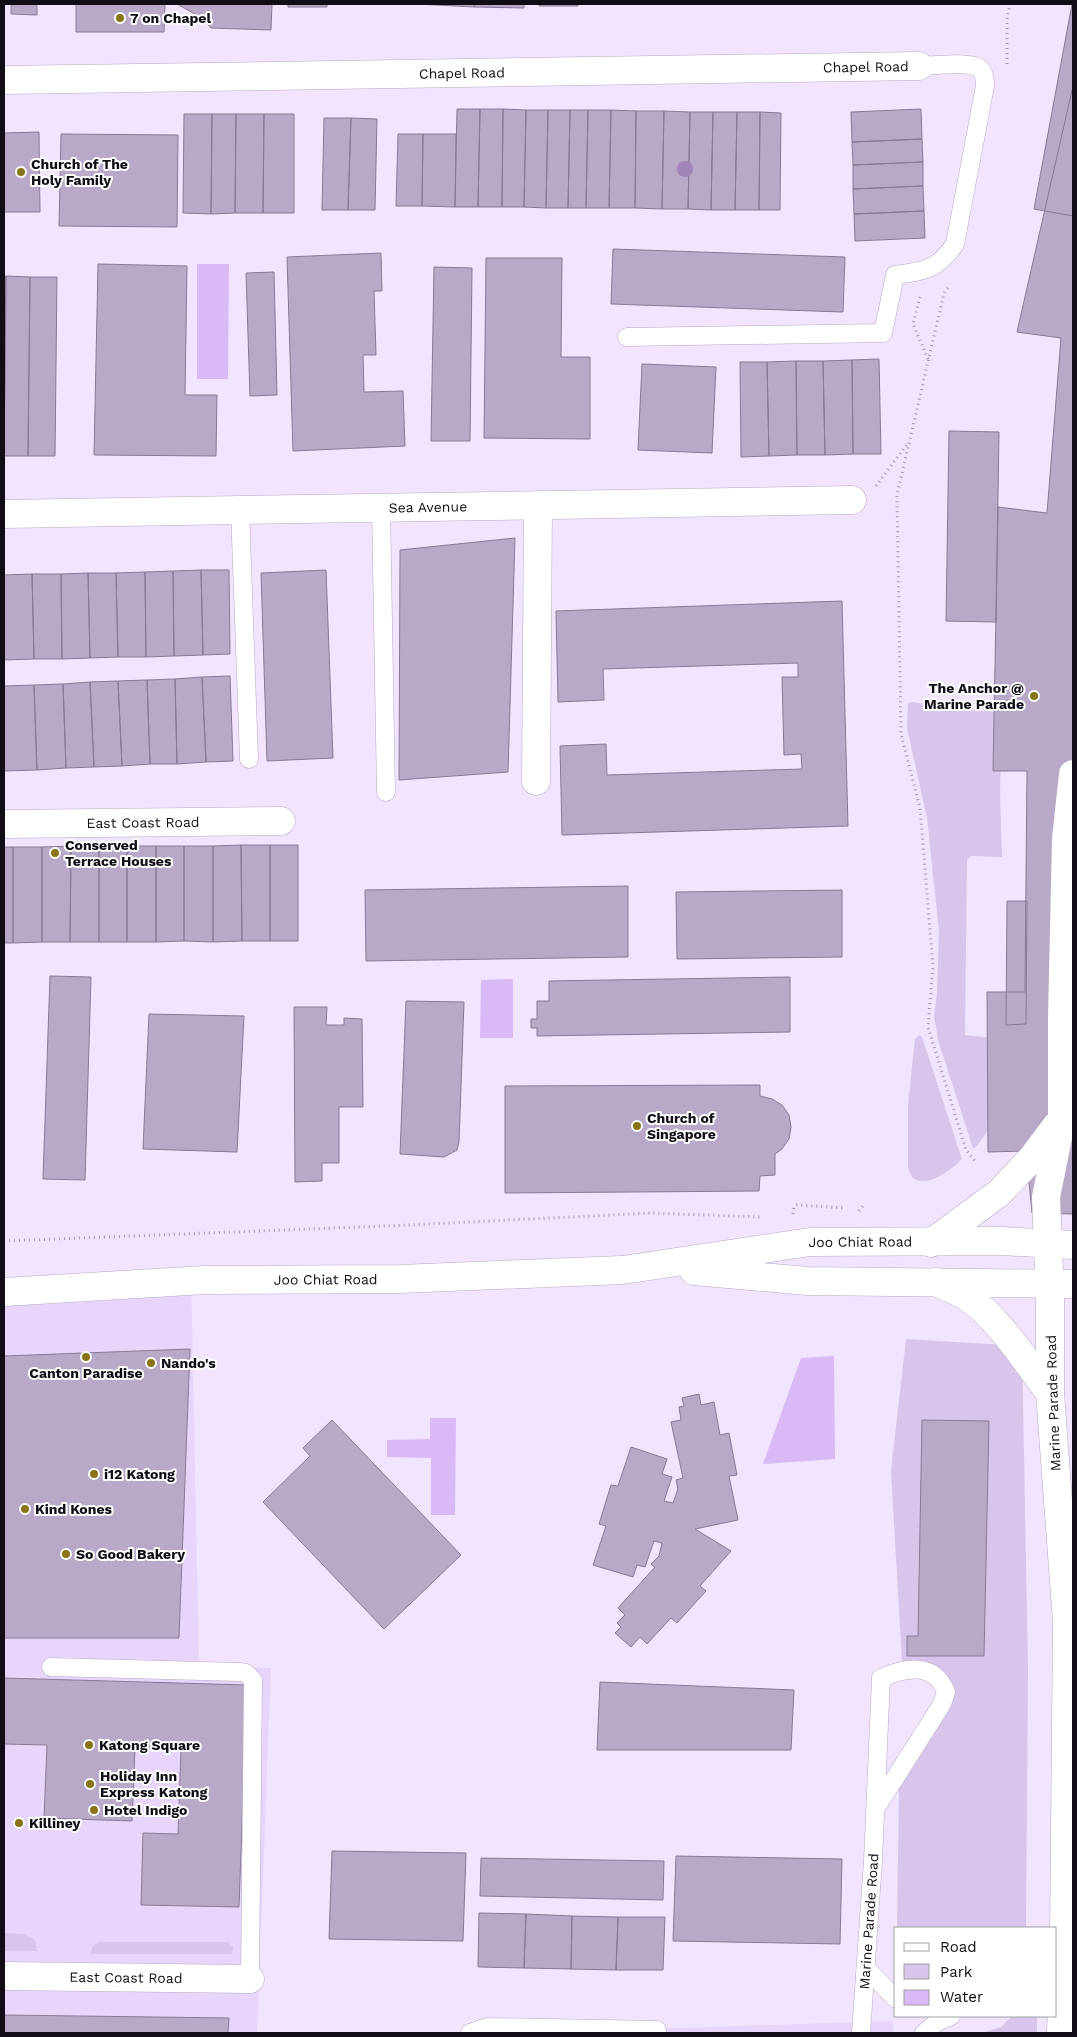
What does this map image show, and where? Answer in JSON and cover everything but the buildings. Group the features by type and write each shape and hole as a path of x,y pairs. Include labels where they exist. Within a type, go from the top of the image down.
{"street":[{"name":"Chapel Road","path":"4,80 919,66"},
{"name":"Sea Avenue","path":"4,514 538,505 862,495"},
{"path":"536,781 538,505"},
{"name":"Marine Parade Road","path":"1061,2033 1060,1941 1067,1622 1050,1394 1061,1284 1047,1244 1046,1197 1062,1118 1066,838 1073,774"},
{"name":"East Coast Road","path":"4,824 281,821"},
{"path":"931,1243 999,1193 1034,1156 1062,1118"},
{"name":"Joo Chiat Road","path":"4,1292 205,1280 399,1279 623,1270 810,1242 931,1243 1002,1241 1073,1245"},
{"name":"Joo Chiat Road","path":"648,1267 808,1280 1061,1284"},
{"path":"936,1282 965,1296 983,1311 1007,1337 1050,1394"},
{"name":"East Coast Road","path":"4,1976 250,1979"}],"lane":[{"path":"627,337 883,333 896,275 935,267 946,259 955,244 983,96 985,76 979,68 970,64 919,66"},
{"path":"380,507 386,792"},
{"path":"240,510 249,759"},
{"path":"51,1667 241,1672 251,1677 253,1690 250,1979"},
{"name":"Marine Parade Road","path":"862,2033 876,1808 881,1678 898,1671 910,1669 926,1671 941,1679 946,1692 942,1704 876,1808"},
{"path":"866,1968 894,1997"},
{"path":"470,2033 487,2027 657,2030"}],"path":[{"path":"1007,68 1007,19 1010,4"},
{"path":"926,270 914,324 929,360"},
{"path":"949,287 944,293 897,495 901,734 920,808 933,967 928,1027 966,1150 975,1161"},
{"path":"862,495 910,441"},
{"path":"856,1215 864,1205"},
{"path":"801,1218 792,1218 795,1206 845,1208"},
{"path":"4,1241 411,1225 651,1212 768,1217"}],"shaded area":[{"path":"191,1271 199,1667 271,1668 257,2033 4,2033 4,1291"},
{"path":"893,2021 893,2033 532,2033"}],"green space":[{"path":"908,703 967,710 1002,712 1000,791 1002,857 971,856 967,860 965,1035 1000,1039 997,1118 976,1147 973,1148 938,1040 934,1016 937,993 939,931 927,818 907,728"},
{"path":"919,1035 922,1037 962,1159 938,1177 924,1181 912,1177 908,1169 908,1104 915,1039"},
{"path":"906,1339 1022,1346 1028,1670 1026,1927 897,1927 899,1788 955,1691 945,1672 902,1661 891,1471"},
{"path":"4,1933 25,1934 35,1940 37,1951 4,1951"},
{"path":"98,1942 228,1942 233,1947 232,1954 91,1954 92,1947"},
{"path":"1011,2017 1037,2017 1037,2033 981,2033 1001,2027"}],"water":[{"path":"197,264 229,264 228,379 197,379"},
{"path":"513,979 513,1038 480,1038 481,980"},
{"path":"834,1356 835,1459 763,1464 801,1358"},
{"path":"430,1418 456,1418 455,1515 431,1515 431,1458 387,1457 387,1440 430,1439"}],"place":[{"name":"7 on Chapel","path":"120,18"},
{"name":"Church of The Holy Family","path":"21,172"},
{"name":"The Anchor @ Marine Parade","path":"1034,696"},
{"name":"Conserved Terrace Houses","path":"55,853"},
{"name":"Church of Singapore","path":"637,1126"},
{"name":"Canton Paradise","path":"86,1357"},
{"name":"Nando's","path":"151,1363"},
{"name":"i12 Katong","path":"94,1474"},
{"name":"Kind Kones","path":"25,1509"},
{"name":"So Good Bakery","path":"66,1554"},
{"name":"Katong Square","path":"89,1745"},
{"name":"Holiday Inn Express Katong","path":"90,1784"},
{"name":"Hotel Indigo","path":"94,1810"},
{"name":"Killiney","path":"19,1823"}]}
